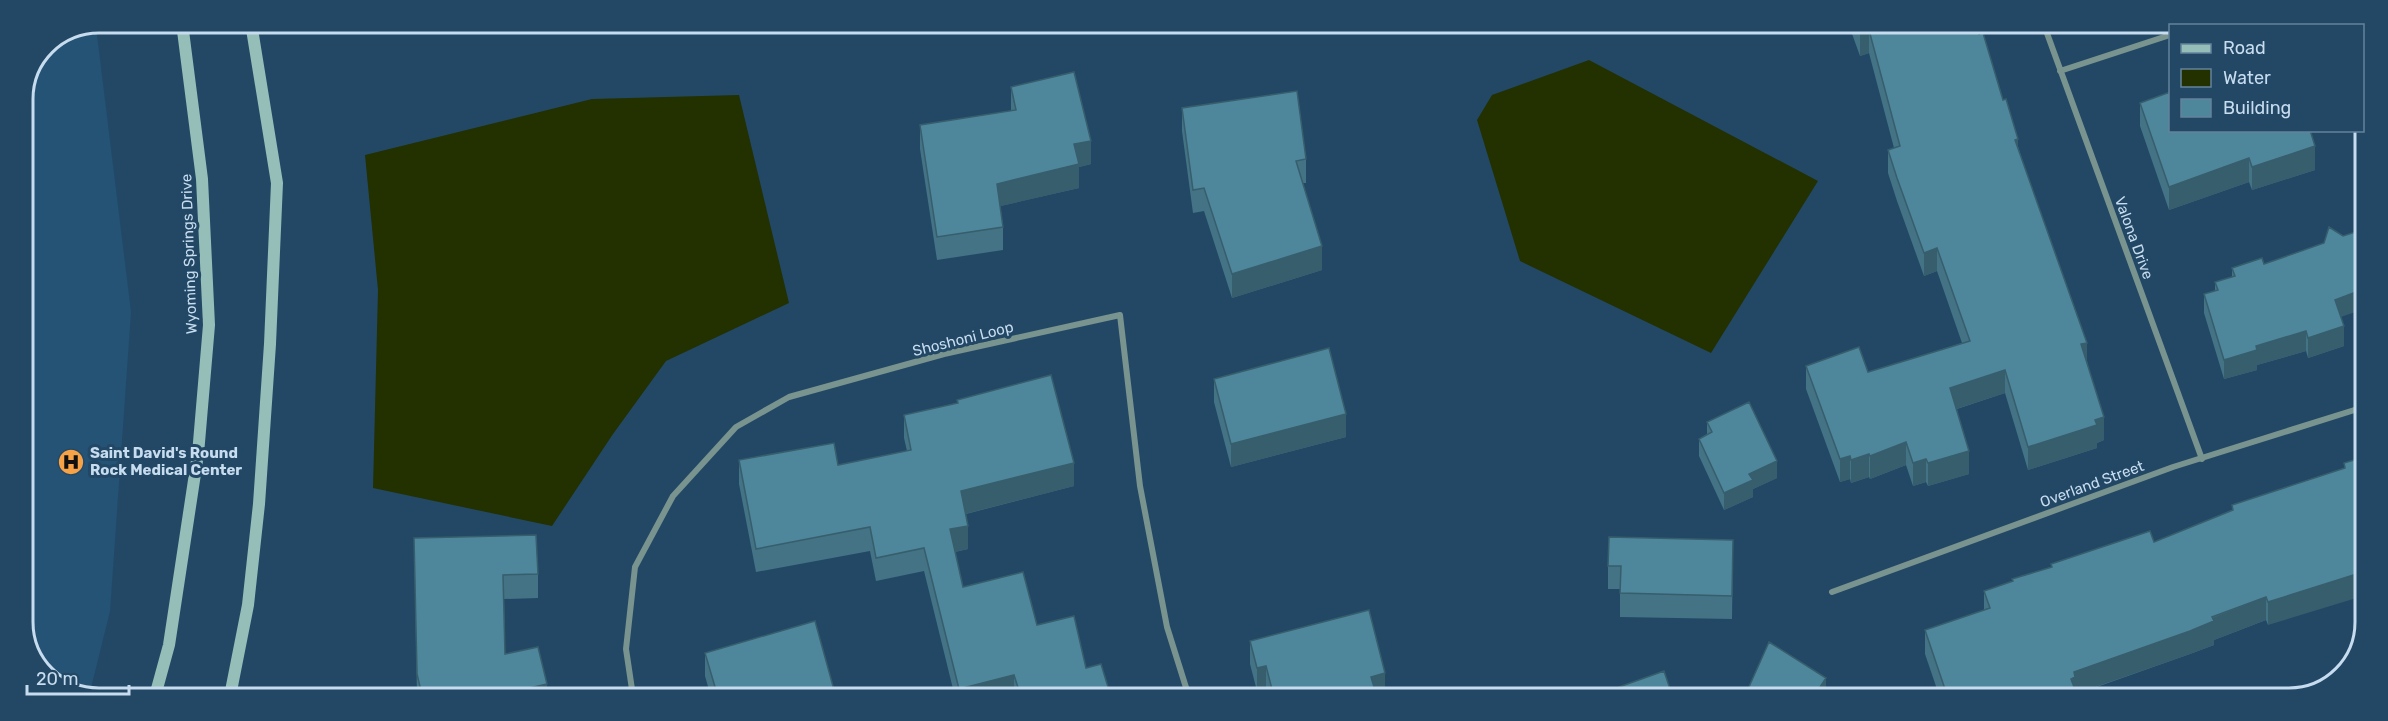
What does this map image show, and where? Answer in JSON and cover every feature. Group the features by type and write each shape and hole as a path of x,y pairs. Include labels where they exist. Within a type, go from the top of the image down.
{"street":[{"name":"Wyoming Springs Drive","path":"157,688 168,645 198,454 208,326 202,179 183,33"},
{"path":"232,688 248,605 259,504 270,344 277,183 253,33"},
{"name":"Valona Drive","path":"2047,33 2202,459"},
{"path":"2060,71 2169,35"},
{"name":"Shoshoni Loop","path":"632,688 626,650 634,567 673,496 736,427 789,397 944,354 1120,315 1140,486 1167,627 1186,688"},
{"name":"Overland Street","path":"1832,592 2173,467 2355,411"}],"shaded area":[{"name":"Saint David's Round Rock Medical Center","path":"97,33 131,312 110,611 91,687 70,681 55,672 36,644 33,627 33,98 38,73 52,52 73,38"}],"water":[{"path":"1589,60 1818,181 1711,353 1520,261 1477,120 1492,95"},
{"path":"739,95 789,303 666,361 613,434 552,526 373,488 378,290 365,155 592,99"}],"building":[{"path":"1870,33 1983,33 2003,100 2006,99 2018,139 2015,140 2087,343 2081,344 2104,417 2095,420 2097,425 2028,447 2005,370 1950,388 1969,451 1928,463 1926,459 1913,463 1906,442 1870,456 1869,454 1851,460 1850,456 1840,459 1806,366 1859,347 1868,372 1970,341 1937,248 1924,253 1897,178 1888,150 1900,146"},
{"path":"1074,72 1091,141 1074,144 1079,164 997,184 1003,227 937,237 920,125 1016,110 1011,87"},
{"path":"1297,91 1306,159 1296,161 1322,246 1232,274 1204,188 1193,190 1182,108"},
{"path":"2169,92 2169,132 2311,132 2315,146 2252,167 2249,158 2169,187 2140,103"},
{"path":"2329,227 2343,236 2355,232 2355,292 2335,300 2344,326 2308,338 2306,331 2256,346 2257,350 2224,360 2204,294 2218,290 2215,282 2235,276 2232,268 2262,258 2264,264 2324,243"},
{"path":"1329,348 1346,414 1231,444 1214,379"},
{"path":"1051,375 1074,463 961,491 968,526 950,529 963,587 1023,572 1037,625 1074,616 1086,668 1101,664 1108,688 1018,688 1014,675 959,688 924,548 876,558 870,527 756,549 739,460 834,443 838,465 911,450 904,415 958,403 957,400"},
{"path":"1749,402 1777,461 1749,474 1753,480 1724,493 1699,439 1712,432 1707,422"},
{"path":"2355,460 2355,575 2268,602 2266,597 2212,617 2214,621 2190,631 2074,672 2075,677 2071,679 2074,688 1945,688 1925,630 1990,608 1984,591 2013,581 2012,579 2052,567 2051,564 2150,531 2154,542 2233,510 2232,505 2345,468 2344,463"},
{"path":"536,535 538,574 503,575 505,654 538,647 547,684 529,688 420,688 417,674 414,538"},
{"path":"1609,537 1733,540 1732,596 1620,593 1621,566 1608,566"},
{"path":"1369,610 1385,673 1371,677 1374,688 1272,688 1266,666 1257,668 1250,641"},
{"path":"815,621 834,688 715,688 705,653"},
{"path":"1769,642 1826,678 1820,688 1748,688"},
{"path":"1664,671 1670,688 1619,688"}],"place":[{"name":"Saint David's Round Rock Medical Center","path":"71,462"}]}
